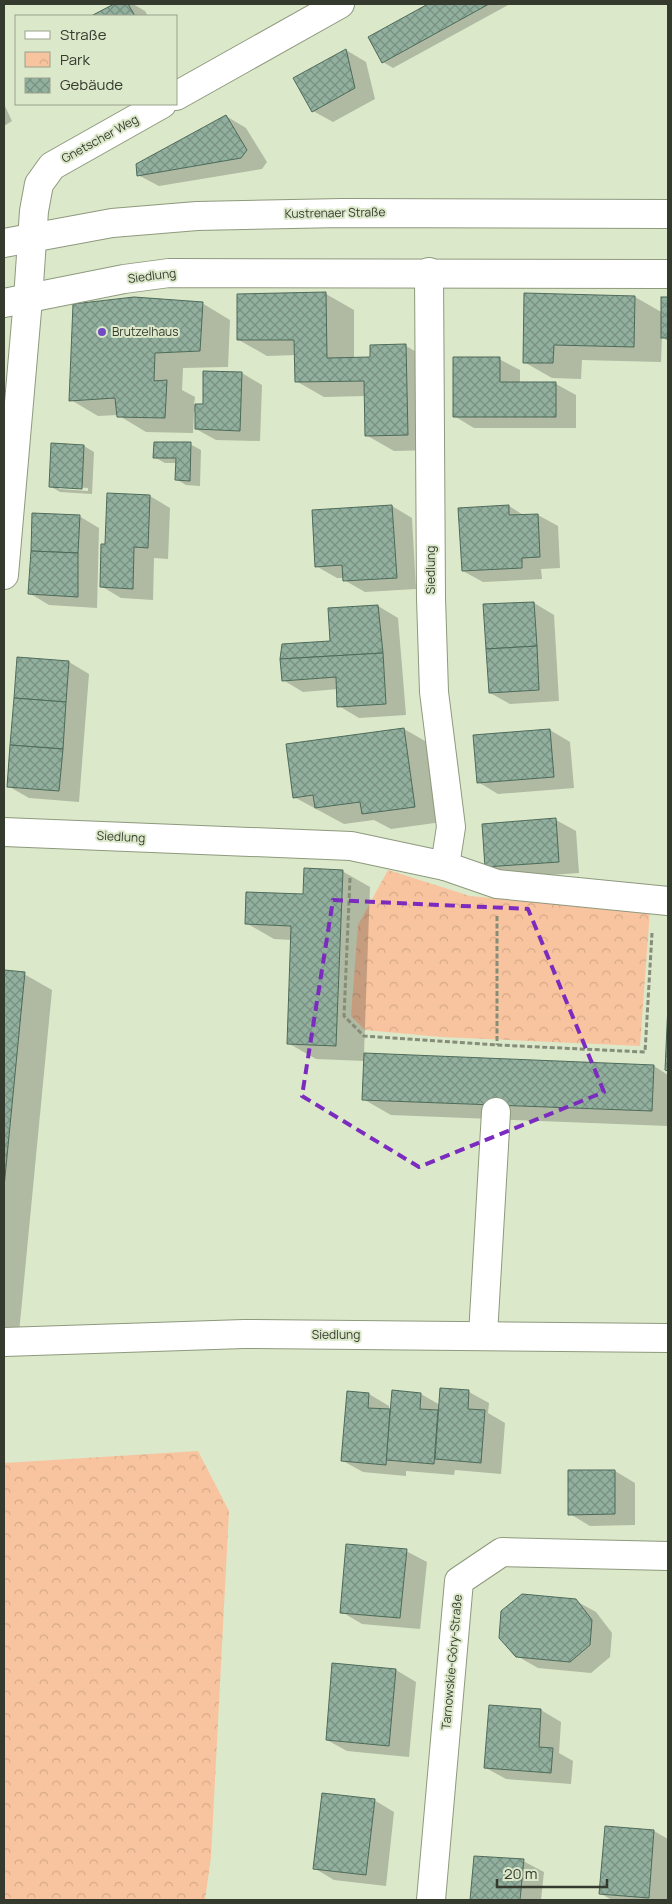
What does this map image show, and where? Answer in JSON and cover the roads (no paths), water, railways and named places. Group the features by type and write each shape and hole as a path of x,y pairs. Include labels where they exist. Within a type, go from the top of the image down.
{"street":[{"path":"178,95 340,4"},
{"name":"Gnetscher Weg","path":"31,238 40,184 52,166 160,105"},
{"name":"Kustrenaer Straße","path":"4,243 112,224 197,216 342,213 668,214"},
{"path":"4,575 16,301 31,238"},
{"name":"Siedlung","path":"429,272 431,598 434,692 451,827 445,866"},
{"name":"Siedlung","path":"16,301 124,279 169,273 429,272 668,274"},
{"name":"Siedlung","path":"4,832 351,846 445,866 497,884 661,901"},
{"path":"483,1335 496,1112"},
{"name":"Siedlung","path":"4,1342 244,1334 668,1338"},
{"name":"Tarnowskie-Góry-Straße","path":"431,1900 459,1581 502,1552 668,1556"}],"place":[{"name":"Brutzelhaus","path":"102,332"}]}
